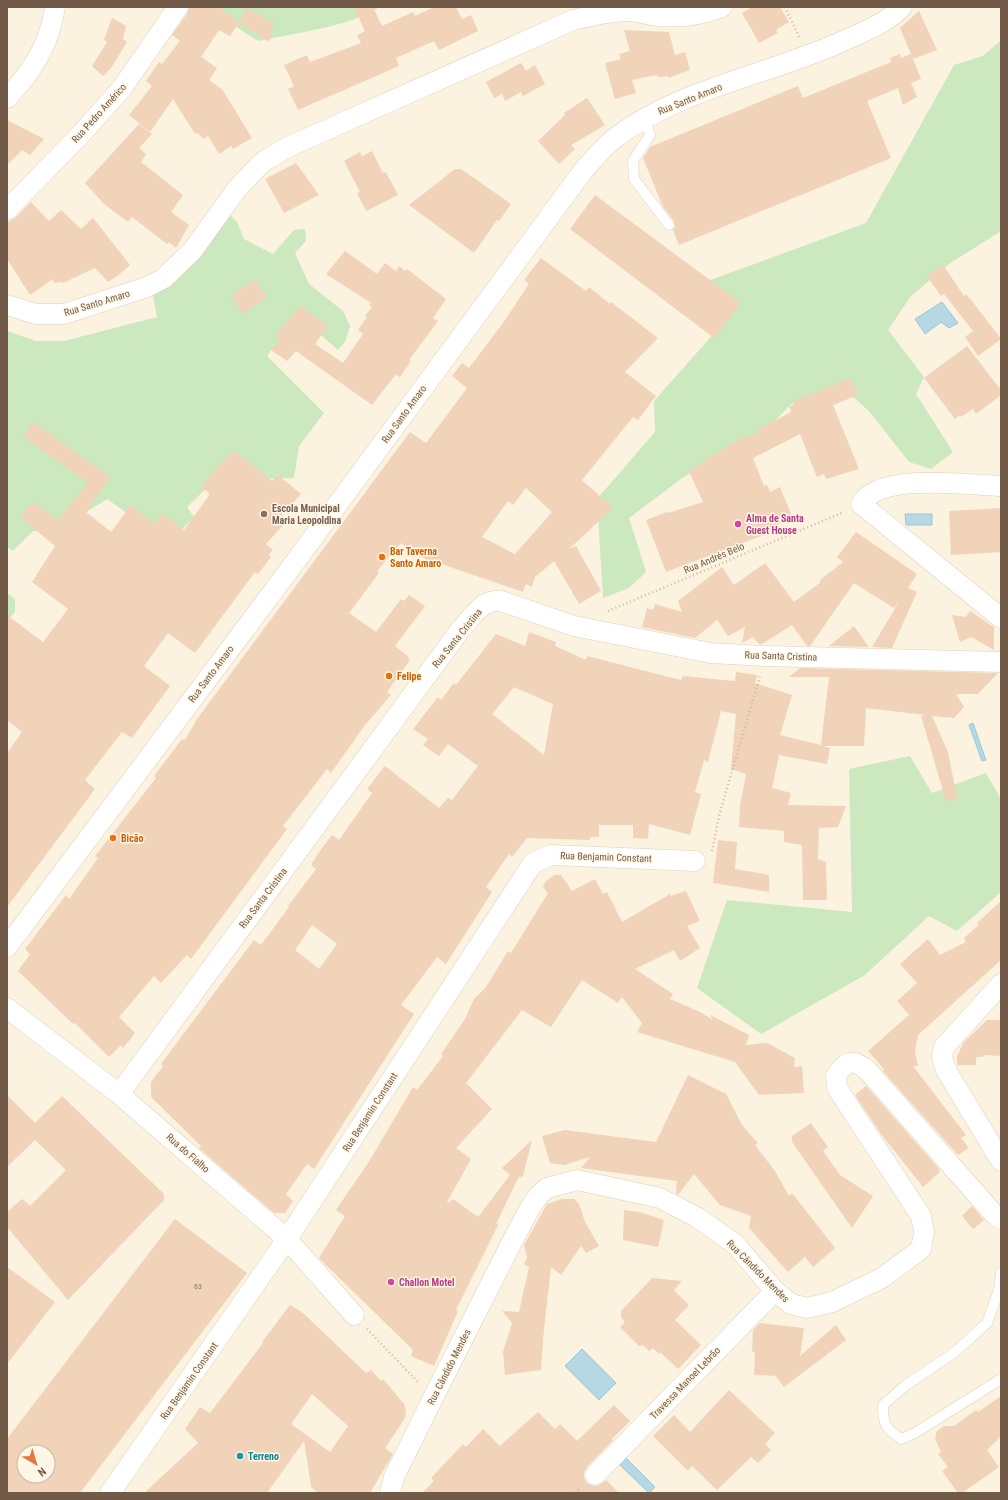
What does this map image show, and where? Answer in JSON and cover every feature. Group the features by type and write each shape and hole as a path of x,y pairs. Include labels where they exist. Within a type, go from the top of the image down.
{"street":[{"path":"7,98 24,80 41,55 49,36 55,7"},
{"name":"Rua Pedro Américo","path":"7,210 82,133 122,88 178,7"},
{"name":"Rua Santo Amaro","path":"7,305 36,314 64,314 147,287 164,278 179,266 193,250 236,190 264,161 295,144 573,20 598,14 630,11 659,16 686,16 711,11 722,7"},
{"name":"Rua Santo Amaro","path":"7,947 301,554 583,171 614,138 665,108 693,96 808,56 886,20 902,7"},
{"path":"1001,486 913,483 884,487 874,491 866,497 861,504 1001,618"},
{"name":"Rua Santa Cristina","path":"119,1094 461,629 485,603 492,600 501,601 574,626 711,653 766,656 1001,662"},
{"name":"Rua Benjamin Constant","path":"110,1493 287,1239 534,863 551,855 695,861"},
{"path":"1001,984 944,1047 942,1057 953,1084 1001,1161"},
{"name":"Rua do Fialho","path":"7,1008 119,1094 287,1239 354,1315"},
{"name":"Rua Cândido Mendes","path":"390,1493 394,1477 530,1208 547,1188 557,1184 577,1180 660,1198 698,1218 735,1244 775,1290 791,1304 807,1308 832,1302 882,1278 921,1249 924,1232 921,1216 837,1088 836,1076 845,1064 858,1063 868,1071 994,1214 1001,1219"},
{"name":"Travessa Manoel Lebrão","path":"595,1475 775,1290"}],"lane":[{"path":"645,119 650,135 633,161 634,179 669,225"},
{"path":"1001,1273 999,1290 987,1323 955,1352 906,1385 883,1404 883,1418 888,1430 901,1439 915,1433 1001,1379"}],"path":[{"path":"785,7 808,56"},
{"name":"Rua Andrés Belo","path":"602,614 861,504"},
{"path":"695,861 708,856 713,850 720,812 766,656"},
{"path":"354,1315 433,1398"}],"green space":[{"path":"220,7 379,7 368,14 338,24 258,41 224,19"},
{"path":"1001,40 1001,231 949,264 911,296 888,330 924,377 916,394 953,452 931,469 909,462 869,411 843,388 791,404 754,443 685,476 629,518 646,572 629,588 603,598 597,499 655,432 654,401 734,311 705,282 866,223 954,65 983,56"},
{"path":"231,216 237,222 244,239 273,254 294,230 305,229 306,241 295,253 309,284 343,311 350,326 346,340 338,350 298,315 267,356 324,413 299,446 294,478 270,479 250,468 238,458 187,507 194,517 169,543 107,499 58,530 33,531 13,551 7,547 7,331 36,341 64,341 157,317 152,291"},
{"path":"7,593 15,599 15,612 7,621"},
{"path":"910,756 932,793 986,773 1001,799 1001,892 957,931 929,916 865,975 761,1034 697,988 727,900 852,912 849,769"}],"water":[{"path":"942,302 958,323 949,328 941,322 925,334 915,319"},
{"path":"905,514 932,514 932,525 906,525"},
{"path":"973,723 986,760 982,761 969,725"},
{"path":"582,1349 616,1383 599,1400 565,1366"},
{"path":"625,1457 655,1487 649,1493 619,1464"}],"building":[{"path":"189,7 218,7 239,22 230,36 219,30 201,57 217,68 209,80 222,89 252,138 233,149 231,146 219,154 208,136 203,139 198,133 195,134 173,99 150,132 129,115 152,86 146,81 159,62 162,64 180,41 172,35 187,14"},
{"path":"354,7 373,7 382,26 413,12 415,16 434,7 456,7 462,19 471,15 478,31 439,50 434,41 396,58 399,66 298,110 288,89 294,86 284,65 307,55 310,62 361,43 357,35 365,31"},
{"path":"752,7 780,7 789,22 776,30 778,33 759,43 742,13"},
{"path":"248,8 274,24 269,42 239,22"},
{"path":"919,11 937,50 913,59 900,28"},
{"path":"112,18 126,26 123,39 127,42 111,68 103,76 92,66 107,42 104,40"},
{"path":"624,30 669,32 675,55 685,52 690,70 668,78 668,76 659,77 656,75 632,80 636,93 615,99 605,63 621,59 619,54 630,51"},
{"path":"900,54 901,58 911,54 921,79 911,83 917,97 903,105 898,88 867,101 891,158 679,245 673,230 675,227 674,221 663,207 643,158 650,147 798,86 803,98 891,62 890,58"},
{"path":"521,63 526,71 535,65 545,84 523,96 521,92 505,101 502,94 494,98 486,82"},
{"path":"587,98 605,125 571,145 575,149 559,164 538,141 565,115 564,113"},
{"path":"7,120 44,139 30,155 22,150 7,165"},
{"path":"139,124 152,134 139,148 146,154 141,162 183,195 171,212 189,225 176,248 169,242 167,244 132,217 128,222 104,204 85,183"},
{"path":"372,151 383,173 386,172 398,195 366,211 357,193 360,192 344,161 360,152 362,156"},
{"path":"296,163 319,195 284,213 265,179"},
{"path":"455,169 461,169 511,204 499,221 497,220 474,253 409,205"},
{"path":"595,195 741,303 714,338 570,229"},
{"path":"31,202 49,221 61,210 81,229 93,218 130,265 108,282 95,268 63,283 54,283 53,279 30,295 7,259 7,223 15,218"},
{"path":"345,251 377,274 385,263 396,271 399,266 405,271 407,269 446,299 433,318 438,321 409,360 411,361 400,377 396,374 372,405 296,351 287,361 271,350 280,339 275,336 300,306 328,326 315,344 343,363 363,334 358,330 367,317 365,316 372,307 369,305 371,303 326,274"},
{"path":"541,258 586,291 589,287 610,304 611,302 658,338 625,372 656,396 638,420 633,417 582,480 613,508 569,549 576,546 601,591 579,604 554,561 535,577 532,587 526,584 523,592 418,556 401,543 397,548 396,547 377,572 379,573 349,613 376,632 401,599 404,601 409,595 425,606 395,646 409,657 408,659 410,660 387,692 391,695 365,725 331,773 327,769 283,826 287,829 191,959 187,955 161,983 154,976 119,1017 135,1033 123,1048 121,1045 109,1057 75,1023 73,1024 18,971 30,954 25,949 66,895 69,899 98,858 95,856 156,778 154,776 182,739 185,740 197,719 410,432 426,443 467,388 452,376 462,363 469,368 503,323 529,284 524,280","holes":["526,488 552,512 515,554 482,537 508,501 513,505"]},
{"path":"943,265 964,296 966,294 1001,339 978,356 965,337 973,331 944,294 941,296 927,276"},
{"path":"255,280 267,297 243,314 231,296"},
{"path":"967,346 1001,390 1001,395 976,414 973,409 955,419 924,378"},
{"path":"851,378 858,395 833,405 859,469 826,479 824,474 817,477 800,434 753,458 764,486 767,485 770,492 780,487 791,514 784,517 786,521 778,524 780,529 666,572 646,520 667,512 668,513 703,502 689,471 737,440 759,433 757,430 791,412 789,406 794,405 793,401"},
{"path":"33,422 110,477 86,512 111,532 131,505 155,524 162,513 184,530 210,494 201,487 227,456 236,452 272,481 278,475 301,494 279,518 285,523 266,544 273,550 268,555 271,557 258,574 255,572 195,653 168,633 144,666 170,686 132,738 122,732 85,780 95,789 7,907 7,753 22,732 7,720 7,615 43,642 68,609 32,582 55,546 20,517 33,502 58,520 88,483 23,436"},
{"path":"1001,508 1001,552 951,555 949,511"},
{"path":"856,532 917,574 908,588 917,592 892,648 872,647 900,600 894,608 854,583 810,646 807,646 792,625 762,644 759,644 753,637 742,643 745,627 728,636 717,620 695,638 642,627 647,608 653,610 655,604 682,612 678,601 722,567 734,585 765,563 794,602 821,582 819,581 843,562 837,557"},
{"path":"970,611 994,627 994,650 971,637 960,642 952,615 966,617"},
{"path":"854,626 869,647 829,646"},
{"path":"529,632 556,642 555,646 586,660 587,656 681,680 683,676 735,681 736,672 757,675 755,683 792,695 780,735 821,745 829,677 789,677 800,668 998,673 978,694 956,694 964,707 954,718 932,716 948,752 957,798 946,801 921,716 925,715 866,708 864,746 823,746 830,748 827,764 779,755 772,788 791,793 788,805 846,806 838,827 819,828 818,859 826,862 827,900 803,900 802,845 784,842 784,831 739,827 740,805 746,774 731,769 736,714 721,711 708,762 704,760 695,792 701,794 690,835 649,824 648,839 633,838 633,825 599,825 599,837 590,837 590,840 527,838 512,857 509,854 486,887 492,892 446,964 437,957 401,1005 414,1014 314,1169 307,1164 286,1194 293,1201 285,1213 274,1213 199,1148 201,1146 151,1097 151,1082 163,1066 161,1064 254,940 261,945 289,907 288,906 316,869 311,865 332,835 339,840 372,793 367,789 385,766 439,808 448,798 452,800 478,766 448,744 439,756 423,745 428,739 413,729 438,697 441,700 454,683 456,685 496,634 525,646","holes":["514,687 553,704 544,755 492,714","312,925 337,944 319,969 295,950"]},
{"path":"718,840 737,842 735,869 769,875 769,892 713,883"},
{"path":"554,875 561,875 572,891 595,879 603,894 607,892 622,922 670,894 671,896 686,891 700,921 687,926 700,948 680,961 674,950 635,969 673,994 670,999 700,1012 713,1020 710,1015 749,1035 746,1045 767,1043 795,1058 794,1067 802,1066 804,1093 759,1095 735,1062 637,1032 642,1023 622,997 618,1003 582,980 551,1027 522,1010 466,1083 492,1109 456,1148 471,1159 447,1202 448,1203 453,1199 478,1217 510,1175 502,1168 532,1140 523,1176 518,1178 496,1224 499,1223 456,1310 458,1311 434,1366 411,1356 413,1350 319,1258 345,1216 336,1210 370,1160 413,1087 417,1090 443,1056 441,1054 465,1019 474,999 486,987 508,951 511,953 548,893 543,887 546,881"},
{"path":"1001,901 1001,960 918,1035 915,1052 918,1066 913,1066 966,1135 961,1138 969,1148 958,1155 883,1071 884,1069 868,1051 909,1015 897,1001 917,983 900,964 928,939 940,955 966,942 964,938 979,925 977,923"},
{"path":"987,1020 1001,1020 1001,1056 983,1055 983,1057 976,1057 976,1065 957,1065 957,1057 963,1043"},
{"path":"688,1075 726,1094 742,1125 758,1143 755,1145 775,1171 789,1196 792,1193 835,1248 813,1267 805,1257 788,1272 749,1228 751,1216 720,1205 694,1174 678,1195 676,1193 677,1181 581,1168 590,1157 564,1165 550,1163 542,1136 565,1130 656,1142"},
{"path":"866,1086 939,1169 940,1172 923,1187 881,1134 855,1095"},
{"path":"7,1095 35,1123 62,1096 164,1194 164,1200 68,1300 7,1227 7,1212 22,1199 30,1206 66,1170 35,1140 7,1167"},
{"path":"811,1123 828,1147 823,1151 840,1175 873,1196 852,1228 792,1142 792,1136"},
{"path":"562,1199 574,1199 579,1204 585,1222 599,1246 586,1253 581,1246 561,1275 551,1267 541,1370 505,1375 503,1352 512,1323 502,1311 519,1312 529,1267 524,1264 527,1258 524,1245 547,1204"},
{"path":"972,1206 984,1220 973,1229 962,1216"},
{"path":"624,1210 640,1212 664,1220 658,1247 623,1240"},
{"path":"175,1219 247,1273 80,1493 7,1493 7,1439"},
{"path":"7,1267 55,1302 7,1364"},
{"path":"652,1278 682,1281 674,1290 689,1305 675,1320 701,1345 678,1369 660,1352 659,1354 653,1348 649,1351 643,1345 639,1346 620,1327 625,1322 621,1318 621,1311"},
{"path":"290,1305 303,1313 366,1373 371,1370 381,1381 383,1379 404,1404 406,1411 405,1418 385,1448 393,1454 370,1493 319,1493 314,1490 311,1486 304,1441 267,1493 144,1493 198,1443 185,1429 200,1407 210,1413 263,1343 262,1342","holes":["312,1394 348,1426 330,1452 291,1424"]},
{"path":"760,1323 804,1328 800,1356 836,1325 846,1340 784,1387 776,1377 777,1376 754,1375 755,1352 752,1352 753,1330"},
{"path":"729,1390 775,1433 765,1444 771,1450 758,1463 751,1457 717,1490 692,1466 688,1471 653,1436 674,1415 690,1432"},
{"path":"1001,1396 1001,1436 987,1450 999,1467 962,1493 958,1493 942,1471 948,1467 938,1454 941,1452 935,1438 937,1431 944,1426 954,1426 976,1410 978,1412"},
{"path":"614,1405 630,1421 587,1467 584,1472 584,1478 587,1483 593,1486 598,1486 606,1480 619,1493 422,1493 434,1481 431,1478 463,1444 466,1447 483,1429 500,1446 538,1412 555,1429 560,1424 577,1441"}],"place":[{"name":"Escola Municipal Maria Leopoldina","path":"264,514"},
{"name":"Alma de Santa Guest House","path":"738,524"},
{"name":"Bar Taverna Santo Amaro","path":"382,557"},
{"name":"Felipe","path":"389,676"},
{"name":"Bicão","path":"113,838"},
{"name":"Challon Motel","path":"391,1282"},
{"name":"Terreno","path":"240,1456"}]}
